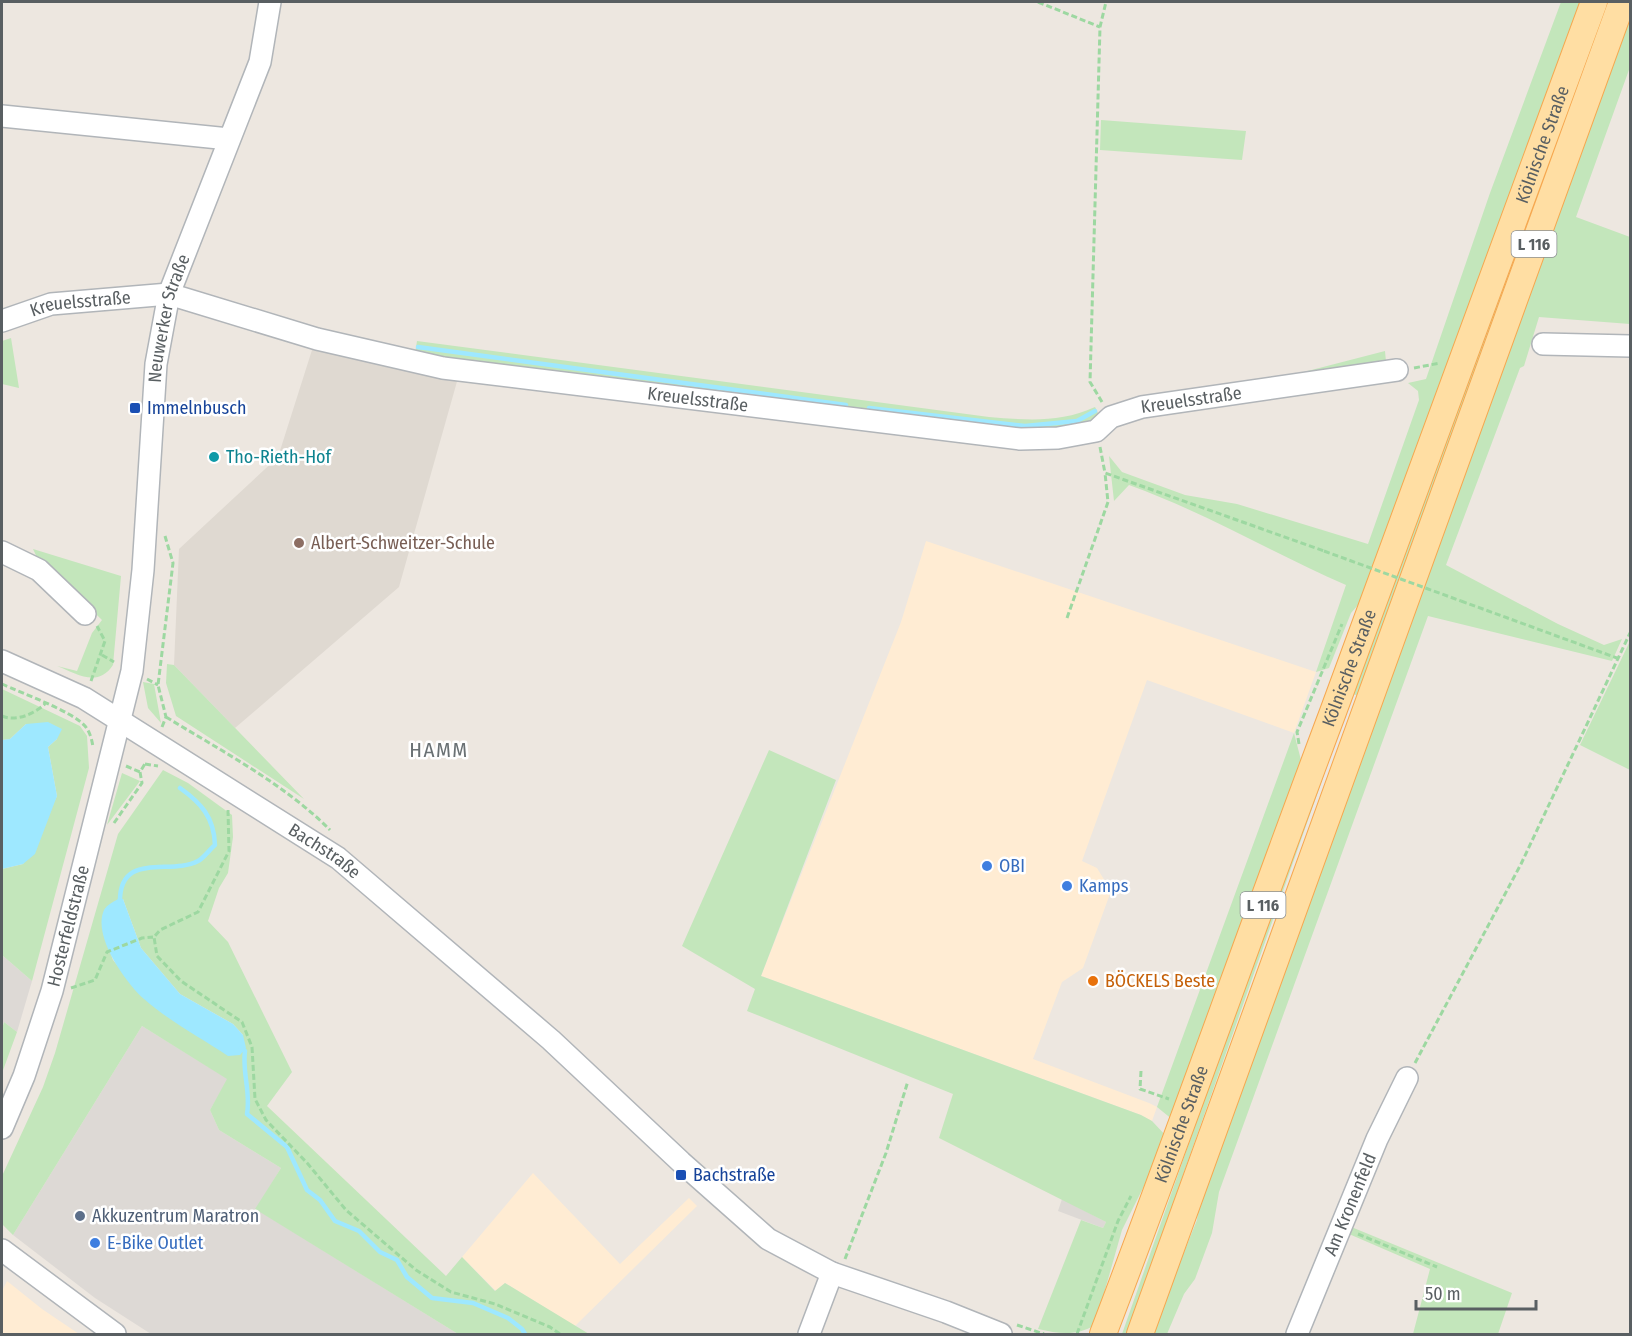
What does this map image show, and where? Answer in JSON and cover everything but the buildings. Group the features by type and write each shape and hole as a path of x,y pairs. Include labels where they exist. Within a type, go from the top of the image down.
{"main road":[{"name":"Kölnische Straße","path":"1103,1335 1180,1134 1332,713 1427,464 1594,2"},
{"name":"Kölnische Straße","path":"1140,1335 1622,2"}],"street":[{"name":"Neuwerker Straße","path":"121,721 132,671 143,570 156,364 169,294 260,62 269,24 270,2"},
{"path":"2,116 229,139"},
{"name":"Kreuelsstraße","path":"2,321 51,304 169,294 317,339 443,368 1020,439 1058,438 1104,424 1142,407 1397,370"},
{"path":"1543,344 1630,346"},
{"path":"2,552 39,570 85,614"},
{"name":"Bachstraße","path":"2,661 84,698 338,858 551,1040 753,1226 805,1261 832,1273 946,1312 1007,1329"},
{"name":"Hosterfeldstraße","path":"2,1128 24,1076 52,991 121,721"},
{"name":"Am Kronenfeld","path":"1297,1335 1339,1227 1407,1078"},
{"path":"2,1250 115,1335"},
{"path":"809,1335 832,1273"}],"path":[{"path":"1038,2 1100,27"},
{"path":"1067,618 1108,502 1104,424 1090,382 1100,27 1106,2"},
{"path":"1397,370 1440,363"},
{"path":"1106,473 1617,658"},
{"path":"111,828 142,783 140,772 166,717 158,685 173,563 163,531"},
{"path":"84,698 102,655 105,641 98,628 85,614"},
{"path":"1407,1078 1521,864 1630,633"},
{"path":"2,684 85,726 92,739 93,751 140,772"},
{"path":"2,716 10,720 36,711 45,704"},
{"path":"166,717 255,772 318,818 337,838"},
{"path":"52,991 79,987 95,980 107,952 142,938 154,937 160,930 198,912 229,851 229,807"},
{"path":"154,937 157,956 181,981 242,1022 252,1047 255,1099 266,1120 308,1164 346,1210 417,1270 451,1292 495,1304 550,1327 560,1335"},
{"path":"1141,1071 1140,1089 1174,1101"},
{"path":"832,1273 847,1256 886,1153 908,1081"},
{"path":"1339,1227 1437,1267"},
{"path":"1007,1329 1044,1335"}],"shaded area":[{"name":"Albert-Schweitzer-Schule","path":"312,350 458,378 399,587 235,728 174,665 179,549 278,457"},
{"path":"926,541 1316,672 1294,733 1147,680 1082,861 1097,868 1111,891 1083,968 1062,982 1033,1059 1157,1107 1152,1121 1141,1115 761,976 901,622"},
{"path":"2,955 32,981 17,1032 4,1022 2,1029"},
{"path":"142,1026 228,1079 210,1110 219,1130 281,1168 256,1209 458,1334 151,1334 95,1298 13,1235"},
{"path":"533,1173 620,1264 689,1198 697,1206 575,1326 505,1283 496,1291 462,1257"},
{"path":"1062,1199 1106,1222 1103,1228 1058,1211"},
{"path":"7,1281 42,1309 79,1334 2,1334 2,1291"}],"green space":[{"path":"1561,2 1581,2 1365,597 1351,613 1329,668 1316,672 1346,585 1211,520 1129,485 1114,501 1109,456 1122,472 1185,495 1237,504 1368,544 1419,400 1418,391 1408,383 1426,379 1490,193"},
{"path":"1604,2 1610,2 1357,695 1350,694"},
{"path":"1630,4 1630,67 1576,217 1630,237 1630,324 1539,317 1524,366 1520,368 1446,565 1558,624 1604,645 1622,639 1612,661 1428,616 1219,1192 1212,1233 1195,1279 1184,1294 1167,1334 1151,1334 1197,1220 1201,1179"},
{"path":"1101,120 1246,131 1242,160 1100,150"},
{"path":"11,338 19,388 2,384 2,341"},
{"path":"417,341 989,417 1056,418 1095,407 1100,417 1059,429 988,429 415,354"},
{"path":"1385,351 1386,362 1297,380 1296,374"},
{"path":"33,549 121,576 113,665 101,676 87,677 57,666 77,671 92,633 102,620 64,583 41,566"},
{"path":"1630,641 1630,770 1580,745"},
{"path":"167,664 174,665 304,799 176,716 166,683"},
{"path":"143,682 154,684 161,723 148,708"},
{"path":"2,689 80,726 87,736 89,768 32,981 2,955 2,869 23,864 57,796 48,747 57,739 26,724 10,739 2,740"},
{"path":"1294,733 1302,764 1173,1120 1157,1107"},
{"path":"769,750 836,780 761,976 1141,1115 1152,1121 1168,1138 1122,1230 1095,1325 1088,1329 1068,1333 1038,1329 1081,1220 1103,1228 1106,1222 939,1138 953,1094 747,1011 755,989 682,946"},
{"path":"1327,750 1332,752 1127,1334 1122,1334"},
{"path":"163,770 188,783 232,815 233,837 228,873 219,888 208,921 228,942 292,1072 267,1106 446,1276 462,1257 495,1291 505,1283 589,1334 458,1334 255,1209 281,1168 219,1130 210,1110 227,1079 142,1026 13,1235 2,1224 2,1176 43,1087 55,1053 118,834","holes":["123,899 141,948 180,994 233,1024 243,1035 144,998 113,960 103,933"]},
{"path":"122,773 140,781 107,825"},
{"path":"4,1022 17,1032 2,1073 2,1029"},
{"path":"1344,1224 1512,1293 1498,1334 1413,1334 1430,1269 1342,1231"}],"water":[{"path":"48,722 62,729 57,739 48,747 57,796 35,854 23,864 2,869 2,740 10,739 26,724"},
{"path":"118,899 123,899 141,948 180,994 233,1024 243,1035 246,1048 240,1055 228,1056 174,1022 144,999 128,982 113,958 103,933 104,910"}],"waterway":[{"path":"418,347 846,405"},
{"path":"869,408 1025,426 1077,421 1095,411"},
{"path":"120,904 122,887 127,877 136,871 187,865 200,860 215,845 212,826 205,812 180,788"},
{"path":"241,1048 245,1051 247,1114 287,1147 307,1190 320,1200 335,1221 359,1231 380,1252 397,1260 407,1277 432,1298 473,1303 508,1318 525,1334"}],"place":[{"name":"Immelnbusch","path":"135,408"},
{"name":"Tho-Rieth-Hof","path":"214,457"},
{"name":"Albert-Schweitzer-Schule","path":"299,543"},
{"name":"OBI","path":"987,866"},
{"name":"Kamps","path":"1067,886"},
{"name":"BÖCKELS Beste","path":"1093,981"},
{"name":"Bachstraße","path":"681,1175"},
{"name":"Akkuzentrum Maratron","path":"80,1216"},
{"name":"E-Bike Outlet","path":"95,1243"}],"district":[{"name":"HAMM","path":"439,750"}]}
